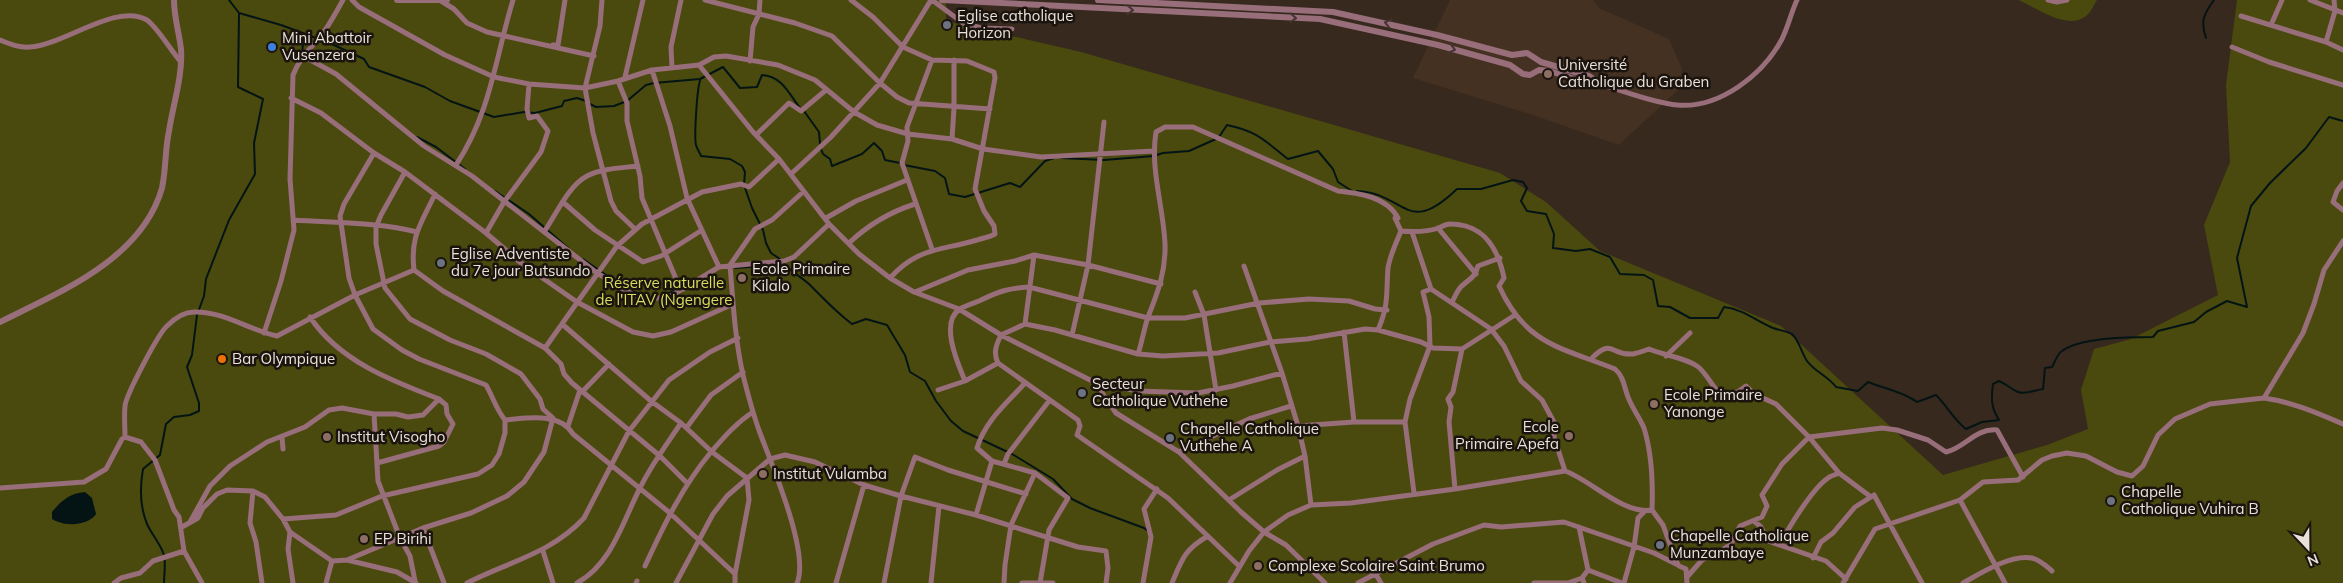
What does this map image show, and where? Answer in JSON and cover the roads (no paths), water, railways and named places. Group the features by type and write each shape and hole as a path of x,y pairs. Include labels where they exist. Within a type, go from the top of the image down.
{"street":[{"path":"0,322 91,273 136,237 153,208 162,187 165,150 181,62 174,0"},
{"path":"264,333 293,237 290,179 292,75 307,49 320,37 343,0"},
{"path":"352,0 359,7 445,55 494,77 529,84 585,88 618,81 625,77 652,70 699,65 714,57 726,56 778,65 815,80 854,112 877,125 908,134 952,139 983,149 1041,157 1101,158 1154,154"},
{"path":"397,0 447,0"},
{"path":"456,165 480,122 494,77 503,34 513,0"},
{"path":"550,46 558,45 565,0"},
{"path":"602,0 600,26 585,88 604,171 616,211 635,229"},
{"path":"625,77 643,0"},
{"path":"672,68 671,47 681,0"},
{"path":"705,0 832,36 897,97 916,104 990,109"},
{"path":"750,61 753,27 759,14 760,0"},
{"path":"851,0 873,17 903,47 932,60 968,61 994,72 995,78 976,193 984,211 994,226 994,236 953,247 932,249 907,262 890,278"},
{"path":"791,174 821,146 880,83 932,0 963,23 981,28 1012,29"},
{"path":"942,0 1320,19 1438,45 1510,65 1523,74 1530,75 1539,70 1600,84 1676,105 1702,104 1722,96 1743,83 1774,51 1782,39 1797,0"},
{"path":"1098,0 1333,12 1437,35 1512,55 1527,53 1541,62 1588,76 1600,84"},
{"path":"2048,0 2057,2 2067,0"},
{"path":"2271,25 2282,0"},
{"path":"2310,0 2343,13"},
{"path":"2326,42 2335,11 2334,0"},
{"path":"436,1 447,3 467,23 487,32 503,34 594,56"},
{"path":"0,40 22,47 40,46 72,35 104,20 134,15 151,24 181,62"},
{"path":"2241,16 2326,42 2343,50"},
{"path":"2232,47 2269,62 2343,85"},
{"path":"1510,65 1512,55"},
{"path":"303,56 336,74 424,146 456,165 504,202 546,230 598,271 632,294 646,299 669,297 684,289 717,265 783,262 794,257 829,224"},
{"path":"932,60 907,127 908,134 902,163 932,249"},
{"path":"952,139 954,60"},
{"path":"1539,70 1541,62"},
{"path":"699,65 756,136 779,159 829,224 859,254 890,278 914,292 959,310 1001,335 1098,384 1138,391 1198,393 1282,373"},
{"path":"652,70 670,126 688,198 717,265"},
{"path":"618,81 626,101 627,121 638,166 642,198 678,286 684,289"},
{"path":"486,233 504,202 541,152 548,131 537,116 529,118 527,111 529,84"},
{"path":"756,136 789,103 803,110 826,90"},
{"path":"291,98 320,113 374,153 405,172 486,233 521,263 577,302 633,332 653,336 671,332 733,304"},
{"path":"1072,335 1088,265 1104,122"},
{"path":"1138,354 1148,318 1161,284 1165,244 1153,140 1156,132 1165,127 1193,128 1338,191 1361,193 1382,202 1395,212 1398,218 1395,218 1401,231 1388,266 1386,310 1378,330"},
{"path":"284,519 336,515 382,496 478,474 492,465 499,454 505,433 505,420 496,409 486,385 419,359 373,329 355,295 349,278 340,216 344,204 374,153"},
{"path":"545,348 598,271 618,246 635,229 649,219 702,192 741,184 750,187 779,159"},
{"path":"546,230 564,203 585,178 604,171 638,166"},
{"path":"405,172 376,226 376,244 383,284 391,298 410,319 450,340 486,354 521,374 540,399 543,409 553,418 568,426 573,434 670,512 735,574"},
{"path":"826,218 856,201 907,180"},
{"path":"2343,183 2332,202 2343,210"},
{"path":"798,583 800,576 799,557 787,505 753,412 743,372 733,304 730,265 750,236 761,225 772,220 803,192"},
{"path":"435,194 412,246 414,270 443,291 545,348 561,364 564,374 581,391 660,456 687,483"},
{"path":"564,203 618,246 643,262 665,254 702,230"},
{"path":"849,243 870,225 899,209 915,204"},
{"path":"293,220 376,226 391,225 417,232"},
{"path":"1401,231 1412,232 1438,228 1448,224 1456,225 1485,236 1500,258 1504,278 1499,286 1515,315 1537,337 1548,344 1615,369 1620,373 1631,404 1643,427 1653,484 1652,510 1664,525 1671,545 1672,555 1679,566"},
{"path":"1438,228 1476,274"},
{"path":"1412,232 1431,290 1491,329 1504,346 1521,381 1542,399 1555,424 1554,437 1565,470"},
{"path":"2264,398 2302,333 2314,304 2324,270 2343,241"},
{"path":"914,292 968,270 1015,261 1034,255 1088,265 1161,284"},
{"path":"1024,324 1034,255"},
{"path":"1452,302 1462,285 1469,282 1476,274 1478,266 1500,258"},
{"path":"1244,266 1259,303 1298,426 1305,456 1311,505"},
{"path":"0,488 84,482 106,469 118,445 125,437 125,404 141,367 166,326 178,317 192,311 218,315 264,333 282,335 310,317 355,295 414,270"},
{"path":"965,381 956,358 950,330 952,321 959,310 1001,290 1029,286 1148,318 1176,318 1259,303 1317,300 1350,302 1375,310 1386,310"},
{"path":"1414,493 1405,422 1410,399 1430,346 1429,317 1423,292 1431,290"},
{"path":"1195,292 1204,314 1216,390"},
{"path":"1240,566 1157,489 1077,435 1080,426 1078,420 998,363 995,349 1001,335 1024,324 1072,335 1138,354 1180,356 1211,354 1270,342 1307,339 1344,332 1378,330 1433,348 1462,348 1515,315"},
{"path":"310,317 334,344 380,376 439,399 446,405 447,414 453,424 444,442 433,448 377,463"},
{"path":"562,324 651,402 681,423 712,452 747,478 749,500 735,583"},
{"path":"1344,332 1354,422"},
{"path":"1666,356 1690,333"},
{"path":"467,583 543,550 566,536 584,518 610,464 629,431 669,380 702,357 738,338"},
{"path":"1590,359 1601,349 1608,347 1618,352 1633,354 1649,349 1666,356 1689,361 1700,367 1702,373 1722,397 1729,398 1746,386 1754,394 1776,404 1809,437 1839,474 1871,497"},
{"path":"1455,489 1449,422 1451,407 1448,399 1453,392 1462,348"},
{"path":"938,390 965,381 998,363"},
{"path":"568,426 581,391 609,364"},
{"path":"686,427 711,395 743,372"},
{"path":"1025,384 990,419 978,445 979,451 992,461 1035,473 1068,498 1049,530 1040,582"},
{"path":"1098,384 1116,414 1179,452 1264,532 1286,545 1325,583"},
{"path":"1754,521 1761,526 1766,539 1813,558 1826,561 1845,581 1875,529 1960,500 1983,482 2018,480 2042,460 2067,453 2086,456 2123,474 2132,476 2143,466 2158,435 2175,419 2210,404 2264,398 2307,409 2343,424"},
{"path":"190,522 217,477 252,450 305,427 329,410 342,408 374,414 396,414 408,417 423,415 439,399"},
{"path":"1004,464 1049,400"},
{"path":"1179,452 1249,419 1291,406"},
{"path":"645,566 670,512 687,483 731,428 753,412"},
{"path":"374,414 378,481 382,496 410,556 416,582"},
{"path":"505,420 553,418"},
{"path":"347,560 423,528 471,513 502,499 518,489 544,452 553,418"},
{"path":"1298,426 1354,422 1405,422"},
{"path":"577,583 588,575 613,545 640,487 681,423"},
{"path":"1687,580 1702,560 1716,554 1730,544 1740,526 1762,517 1768,506 1762,495 1782,464 1809,437 1882,428 1898,430 1928,440 1946,452 1955,449 1978,433 1997,430 2023,477"},
{"path":"282,436 283,449"},
{"path":"125,437 141,442 155,460 182,527 184,551 202,583"},
{"path":"676,583 717,508 727,496 770,459 785,455 796,456 815,462 864,485 1011,525 1078,547 1106,551 1108,568 1106,583"},
{"path":"1229,500 1277,470 1305,456"},
{"path":"884,583 902,496 915,457 984,482 1026,494"},
{"path":"976,515 984,482 992,461"},
{"path":"1230,583 1264,532 1288,515 1311,505 1351,503 1414,493 1455,489 1565,470 1582,478 1620,503 1645,511 1652,510"},
{"path":"1004,583 1011,525 1035,473"},
{"path":"1780,545 1790,530 1793,521 1811,496 1828,477 1839,474"},
{"path":"836,583 864,485"},
{"path":"1143,583 1151,538 1144,508 1157,489"},
{"path":"182,527 198,518 203,508 217,494 227,490 253,491 265,496 284,519 290,532 332,561 347,560 397,572 416,582"},
{"path":"253,491 250,523 256,542 262,583"},
{"path":"1813,558 1821,542 1833,533 1855,507 1874,495 1881,504 1922,583"},
{"path":"1960,500 2005,583"},
{"path":"931,583 939,506"},
{"path":"1588,570 1623,583 1634,547 1638,518 1645,511"},
{"path":"1358,583 1433,544 1484,525 1520,526 1557,522 1579,527 1654,553 1686,569 1687,580"},
{"path":"1534,583 1568,583 1583,580 1588,570 1579,527"},
{"path":"423,528 444,583"},
{"path":"290,532 288,549 293,583"},
{"path":"1172,583 1182,558 1194,544 1208,536"},
{"path":"543,550 552,583"},
{"path":"114,583 121,578 140,573 153,561 184,551"},
{"path":"1963,583 1997,566 2020,558 2031,558 2039,561 2052,571"},
{"path":"326,583 332,561"},
{"path":"1375,573 1381,583"},
{"path":"1022,583 1053,583"}],"waterway":[{"path":"229,0 239,13 281,25 316,38"},
{"path":"2206,38 2203,22 2214,0"},
{"path":"164,583 164,555 147,524 143,511 141,489 143,469 160,455 166,424 174,417 190,415 199,411 199,403 187,367 192,355 197,315 204,296 206,279 229,220 255,174 254,143 263,99 238,87 239,13"},
{"path":"304,34 302,54 304,55"},
{"path":"321,39 364,59 369,67 425,87 450,101 494,117 524,112 535,113 562,106 564,101 577,98 586,101"},
{"path":"590,104 596,107 614,106 627,101 646,85 700,79 723,67 740,88 757,87 762,75 775,79 780,82 800,108"},
{"path":"700,81 695,140 697,148 701,156 730,159 742,166 745,172 744,185 752,208 763,230 766,243 771,253 780,259"},
{"path":"804,111 819,132 820,144"},
{"path":"2247,307 2237,258 2251,206 2270,183 2306,148 2329,117 2343,121"},
{"path":"1219,137 1227,125 1246,130 1267,142 1288,159 1318,151 1333,169 1338,182 1352,191"},
{"path":"417,137 436,147 465,169"},
{"path":"1061,158 1104,160 1154,156 1163,153 1189,151 1216,139"},
{"path":"821,149 823,154 830,159 832,166 862,154 874,143 882,151 885,160 900,163"},
{"path":"904,165 935,171 945,178 949,194 965,197 1010,183 1020,187 1045,161 1054,158"},
{"path":"1357,191 1373,193 1416,212 1427,210 1440,203 1457,189 1481,189 1513,180 1523,182 1527,188 1521,201 1527,211 1546,214 1554,234 1553,248 1576,251 1590,249 1610,257 1620,274 1644,275 1653,280 1658,306 1670,307 1690,318 1718,318 1724,307 1731,308 1773,328 1790,333 1797,340 1810,365 1836,387 1858,391 1868,382 1899,393 1917,402 1936,395 1966,429 1982,422 1999,420 1992,403 1993,384 1999,381 2021,393 2043,389 2045,368 2052,367 2060,352 2070,346 2093,340 2153,337 2158,331 2194,322 2206,312 2227,301 2247,307"},
{"path":"495,191 529,214 568,248"},
{"path":"583,259 606,275"},
{"path":"783,263 808,283 852,324 866,319 887,325 905,355 910,372 925,381 936,401 951,421 963,431 1012,454 1053,479 1072,499 1148,531"},
{"path":"735,268 776,265 789,271"},
{"path":"631,291 645,296"},
{"path":"665,295 674,291"}],"place":[{"name":"Eglise catholique Horizon","path":"947,25"},
{"name":"Mini Abattoir Vusenzera","path":"272,47"},
{"name":"Université Catholique du Graben","path":"1548,74"},
{"name":"Eglise Adventiste du 7e jour Butsundo","path":"441,263"},
{"name":"Ecole Primaire Kilalo","path":"742,278"},
{"name":"Bar Olympique","path":"222,359"},
{"name":"Secteur Catholique Vuthehe","path":"1082,393"},
{"name":"Ecole Primaire Yanonge","path":"1654,404"},
{"name":"Ecole Primaire Apefa","path":"1569,436"},
{"name":"Institut Visogho","path":"327,437"},
{"name":"Chapelle Catholique Vuthehe A","path":"1170,438"},
{"name":"Institut Vulamba","path":"763,474"},
{"name":"Chapelle Catholique Vuhira B","path":"2111,501"},
{"name":"EP Birihi","path":"364,539"},
{"name":"Chapelle Catholique Munzambaye","path":"1660,545"},
{"name":"Complexe Scolaire Saint Brumo","path":"1258,566"}],"park label":[{"name":"Réserve naturelle de l'ITAV (Ngengere","path":"664,292"}]}
